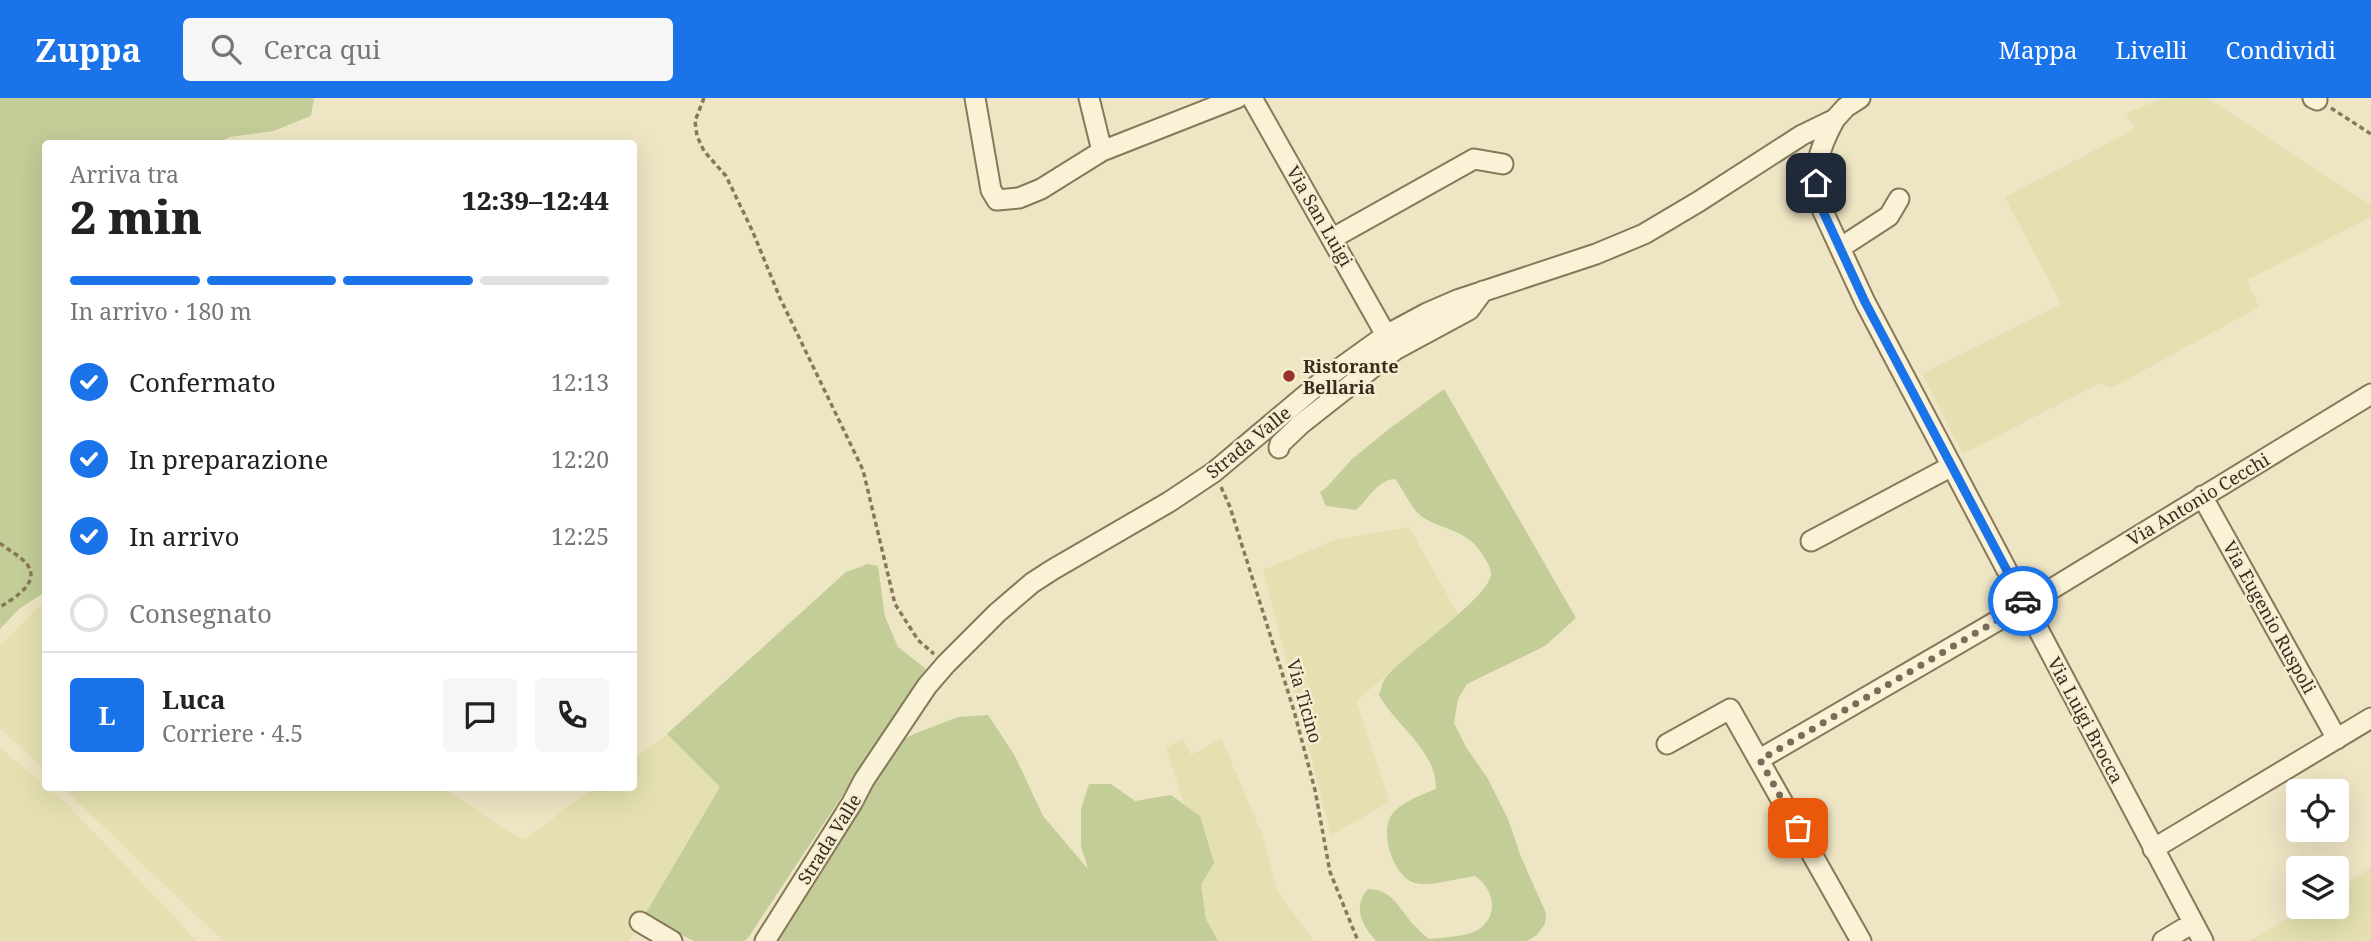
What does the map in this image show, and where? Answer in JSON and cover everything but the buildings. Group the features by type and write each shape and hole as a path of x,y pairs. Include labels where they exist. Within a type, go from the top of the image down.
{"street":[{"path":"975,98 992,190 997,200 1018,198 1041,189 1102,151 1237,98"},
{"path":"1089,98 1102,151"},
{"name":"Via San Luigi","path":"1252,98 1386,335"},
{"name":"Strada Valle","path":"765,941 905,718 946,664 1032,583 1169,502 1214,472 1326,378 1386,335 1427,313 1483,291 1596,254 1644,234 1802,135 1835,119 1846,107 1860,98"},
{"name":"Via Luigi Brocca","path":"1835,119 1816,169 1821,207 1865,302 2203,941"},
{"path":"1332,238 1474,159 1503,164"},
{"path":"1840,248 1889,216 1899,199"},
{"path":"1279,447 1301,424 1343,389 1395,350 1469,310 1483,291"},
{"name":"Via Antonio Cecchi","path":"1760,760 2025,604 2371,394"},
{"path":"1811,541 1952,466"},
{"name":"Via Eugenio Ruspoli","path":"2203,496 2337,739"},
{"path":"1667,744 1730,709 1861,941"},
{"path":"2154,849 2371,718"},
{"path":"640,922 672,941"},
{"path":"2163,941 2193,923"}],"path":[{"path":"704,98 695,121 697,136 704,151 726,176 780,298 863,470 895,604 918,640 946,664"},
{"path":"2315,99 2371,134"},
{"name":"Via Ticino","path":"1214,472 1230,507 1277,655 1315,790 1330,872 1358,941"},
{"path":"0,543 28,566 31,580 24,591 0,607"}],"shaded area":[{"path":"2165,98 2207,98 2371,205 2371,217 2247,280 2259,307 2112,388 2100,383 1963,454 1922,374 2061,304 2005,197 2135,129 2126,113"},
{"path":"1409,527 1458,614 1356,701 1390,802 1331,835 1263,570 1335,540"},
{"path":"42,604 42,768 0,728 0,645"},
{"path":"667,734 720,787 629,941 223,941 66,791 447,791 523,840 590,791 637,791 637,757"},
{"path":"1221,738 1262,834 1278,892 1314,941 1218,941 1206,919 1185,805 1166,748 1183,739 1191,755"},
{"path":"0,748 42,783 42,791 52,791 66,803 197,941 0,941"},
{"path":"2371,868 2371,941 2249,941 2287,919 2349,919 2349,881"}],"green space":[{"path":"0,98 314,98 311,116 273,131 224,140 42,140 42,594 19,609 0,629"},
{"path":"1444,389 1576,618 1545,646 1467,684 1458,699 1454,723 1466,747 1488,779 1508,819 1521,857 1546,913 1545,924 1537,935 1527,941 1376,941 1361,916 1361,902 1368,889 1389,896 1429,939 1474,932 1485,924 1492,910 1487,888 1475,876 1421,884 1407,879 1394,863 1388,841 1389,821 1393,813 1407,802 1436,789 1435,775 1423,751 1379,695 1384,680 1393,670 1476,597 1487,584 1491,574 1489,567 1471,541 1420,515 1395,479 1383,482 1356,510 1326,506 1320,492 1351,460"},
{"path":"868,564 878,566 885,617 898,647 926,669 748,938 744,941 694,941 644,916 720,787 667,734 846,572"},
{"path":"988,715 1015,756 1043,816 1088,869 1081,846 1081,809 1089,784 1111,784 1135,801 1171,795 1200,816 1214,863 1201,885 1206,919 1218,941 768,941 893,745 958,717"}],"way so far":[{"path":"1798,828 1760,760 2025,604 2023,601"}],"place":[{"name":"Ristorante Bellaria","path":"1289,376"}],"route":[{"path":"1816,183 1821,207 1865,302 2023,601"}]}
